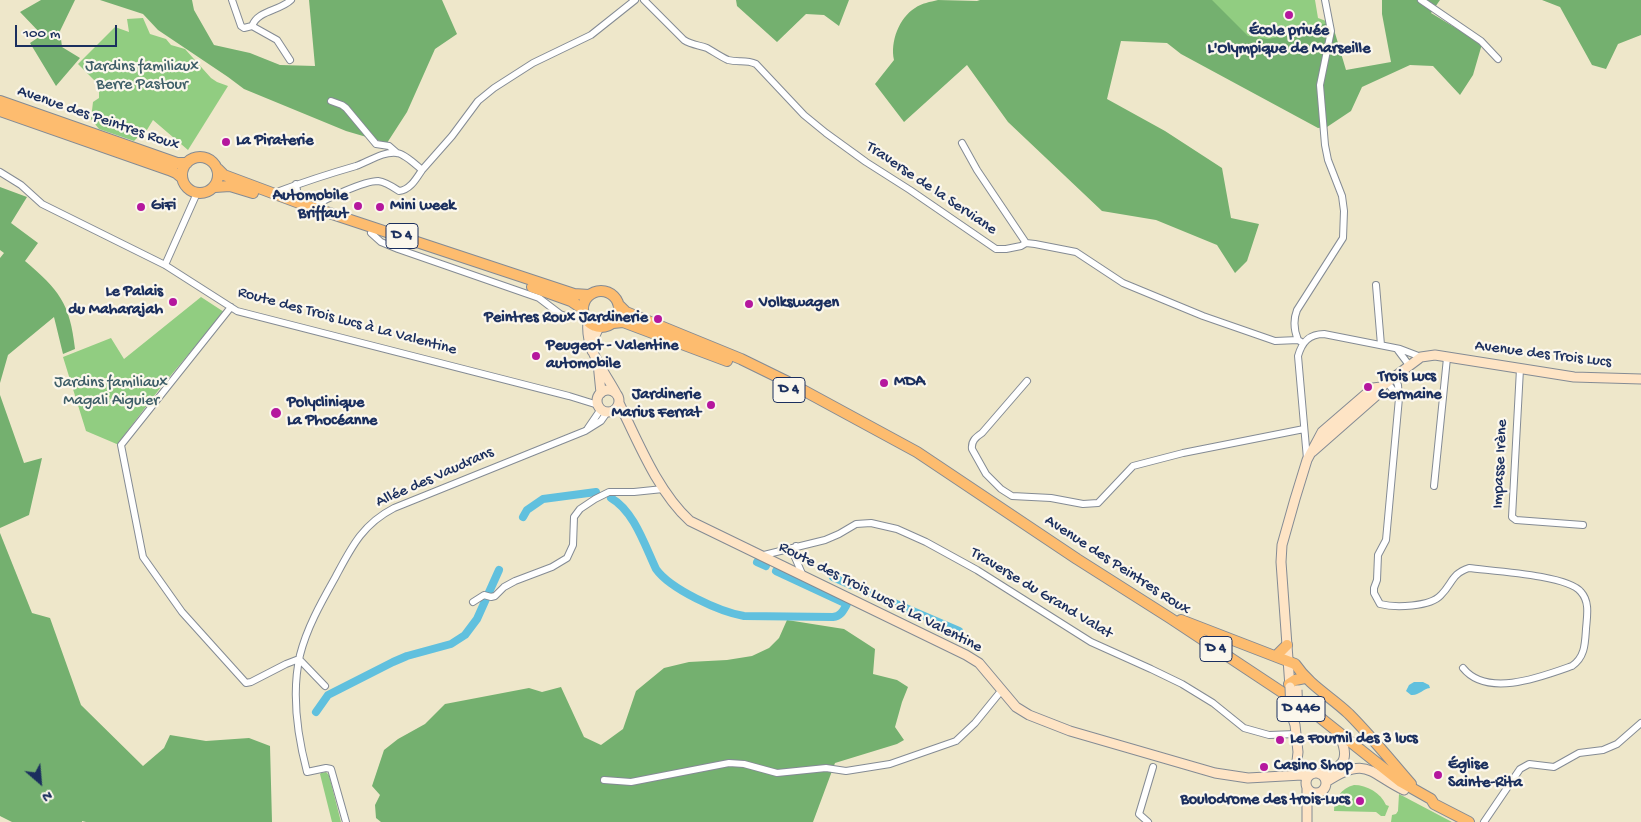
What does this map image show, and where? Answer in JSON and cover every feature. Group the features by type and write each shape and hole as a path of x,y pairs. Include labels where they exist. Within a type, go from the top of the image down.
{"main road":[{"name":"Avenue des Peintres Roux","path":"0,101 177,163 187,163"},
{"name":"Avenue des Peintres Roux","path":"0,111 155,165 176,173 182,178"},
{"path":"199,158 207,158 213,162 218,170 218,181 215,187 204,193 190,190 182,178 183,170 187,163 199,158"},
{"name":"D 4","path":"218,170 224,175 300,203 574,294 589,295"},
{"name":"D 4","path":"215,187 230,186 244,190 539,289 570,301 585,315"},
{"path":"598,291 608,291 616,297 620,306 613,323 599,327 585,315 584,301 589,295 598,291"},
{"name":"Avenue des Peintres Roux","path":"620,306 626,312 741,359 899,441 1318,716 1401,782 1411,793"},
{"name":"Avenue des Peintres Roux","path":"613,323 623,322 738,365 850,420 956,478"},
{"path":"1170,618 1183,621 1291,662 1295,684 1338,704 1353,718 1411,793"},
{"path":"1276,656 1287,645"},
{"name":"Avenue des Peintres Roux","path":"1261,680 1411,793"},
{"name":"D 4","path":"1411,793 1431,799 1434,804 1469,822"}],"street":[{"path":"232,0 241,26 244,28 252,26 277,40 290,60"},
{"path":"252,26 257,17 283,7 292,0"},
{"path":"313,207 323,200 371,182 381,182 399,191 403,191 412,185 478,101 494,88 533,63 591,35 635,0"},
{"name":"Traverse de la Serviane","path":"644,0 684,40 692,45 705,48 727,59 735,61 746,60 756,64 804,115 826,133 992,247 1000,250 1021,246 1026,243 1076,252 1123,283 1203,316 1256,336 1275,341 1300,341"},
{"path":"1291,776 1298,756 1295,722 1295,684 1287,645 1281,562 1282,545 1310,456 1304,429 1298,356 1300,341 1295,333 1294,317 1342,238 1344,211 1342,196 1324,145 1320,85 1332,31 1325,0"},
{"path":"1421,0 1482,41 1498,59"},
{"path":"331,101 342,104 376,144 389,146 422,170"},
{"path":"962,142 977,170 1026,243"},
{"path":"274,193 383,155 398,153"},
{"name":"Route des Trois Lucs à La Valentine","path":"0,172 21,185 42,204 165,265 231,307 243,312 569,396 605,409 631,429"},
{"path":"296,184 300,203"},
{"path":"165,265 197,193"},
{"path":"371,233 381,242 398,249 539,298 560,314 568,317 585,315 588,340 598,363 616,393 619,403 617,407 605,409 597,399 600,393 598,363"},
{"path":"1376,285 1381,345"},
{"path":"231,307 123,442 125,468 143,557 182,612 246,682 248,683 300,659 325,686"},
{"path":"592,351 592,342 599,327"},
{"name":"Avenue des Trois Lucs","path":"1300,341 1316,334 1324,334 1396,348 1415,361 1420,362 1444,358 1574,377 1641,379"},
{"path":"1310,456 1378,394 1387,382 1415,361 1396,348"},
{"path":"1434,486 1444,358"},
{"name":"Impasse Irène","path":"1520,369 1512,517 1516,520 1583,525"},
{"path":"1027,381 971,445 986,474 1001,489 1012,496 1051,498 1083,504 1098,503 1133,466 1183,453 1304,429"},
{"path":"1387,382 1399,398 1386,540 1378,555 1377,580 1374,588 1374,593 1380,604 1386,606 1426,604 1442,594 1459,571 1469,568 1548,578 1577,587 1586,600 1583,656 1572,666 1520,682 1494,684 1476,680 1463,668"},
{"path":"600,393 608,390 616,393"},
{"name":"Route des Trois Lucs à La Valentine","path":"619,403 663,489 677,509 690,521 764,555 803,576 966,655 979,663 1001,691 1022,711 1080,734 1215,773 1248,778 1302,775 1311,779"},
{"name":"Allée des Vaudrans","path":"346,822 331,769 326,768 307,772 296,723 296,698 300,659 306,638 318,608 355,541 371,523 394,508 585,431 605,409"},
{"path":"473,602 552,567 567,558 573,545 574,517 595,499 609,492 663,489"},
{"name":"Traverse du Grand Valat","path":"764,555 825,540 856,524 871,522 897,530 926,542 977,570 1090,642 1182,684 1213,704 1244,728 1269,734 1295,722"},
{"path":"796,546 794,555 803,576"},
{"path":"604,780 630,782 729,763 744,764 776,773 826,768 846,771 884,765 956,741 975,723 1001,691"},
{"path":"1484,822 1520,769 1524,766 1529,764 1554,766 1579,753 1604,750 1617,744 1641,723"},
{"name":"D 44G","path":"1311,779 1333,770 1342,763 1345,754 1341,739"},
{"path":"1298,756 1307,766 1311,779 1311,791 1316,793"},
{"path":"1148,822 1139,814 1153,766"},
{"path":"1326,782 1345,771 1359,768 1372,770 1411,793"},
{"path":"1307,806 1316,793 1324,789 1326,782 1324,777 1311,779"},
{"path":"1307,822 1311,779"}],"green space":[{"path":"41,0 75,0 60,31 62,47 80,58 56,86 30,43 42,35 20,12"},
{"path":"100,0 192,0 194,10 214,45 250,53 280,65 315,66 309,0 442,0 457,34 435,49 407,112 387,143 346,131 244,89 158,30 143,14"},
{"path":"736,0 849,0 839,26 824,15 806,14 777,42 737,6"},
{"path":"938,0 1212,0 1248,36 1268,39 1332,23 1346,70 1391,62 1382,14 1382,0 1440,0 1431,13 1482,44 1473,75 1460,95 1433,66 1410,65 1362,87 1351,111 1327,127 1318,128 1181,54 1167,43 1121,41 1107,99 1165,131 1222,168 1231,218 1259,224 1247,261 1235,273 1217,245 1156,220 1102,211 1008,122 967,65 904,122 875,84 894,60 893,46 897,31 904,18 918,6"},
{"path":"1092,0 1315,0 1318,18 1326,21 1327,30 1319,71 1167,43"},
{"path":"1542,0 1641,0 1641,35 1618,44 1606,69 1592,65 1560,7"},
{"name":"Jardins familiaux Berre Pastour","path":"143,18 150,34 166,39 171,45 185,49 211,78 228,86 188,150 153,120 142,138 138,137 134,141 99,129 91,119 93,102 99,98 99,85 78,64 115,27 129,32 127,19"},
{"path":"0,187 27,197 11,223 38,243 25,261 54,289 61,299 70,320 75,349 63,354 54,317 8,355 0,383 0,258 4,253 0,250"},
{"name":"Jardins familiaux Magali Aiguier","path":"201,297 224,312 161,387 119,442 119,445 86,431 63,357 111,338 124,359"},
{"path":"0,395 24,463 42,458 29,515 0,528"},
{"path":"0,533 32,613 50,618 81,705 143,766 164,748 170,735 206,741 249,738 270,746 272,822 12,822 0,816"},
{"path":"787,620 844,629 875,649 873,674 897,680 908,687 895,727 904,740 897,744 835,763 813,822 381,822 376,818 375,805 380,795 372,786 384,750 398,739 425,724 445,704 529,688 542,692 561,687 584,737 601,745 623,729 636,691 664,668 689,662 727,660 752,656 769,648 779,638"},
{"path":"326,772 329,775 341,822 332,822 320,774"},
{"name":"Boulodrome des trois-Lucs","path":"1354,785 1369,788 1381,797 1386,805 1389,806 1385,816 1381,816 1376,812 1334,811 1335,802 1342,791"},
{"path":"1399,794 1452,822 1391,822 1392,815 1398,811"}],"water":[{"path":"1414,682 1423,682 1429,685 1430,688 1411,695 1406,691 1409,685"}],"waterway":[{"path":"523,517 527,510 543,499 596,492"},
{"path":"611,498 626,511 632,520 656,569 663,577 684,592 709,605 744,616 833,617 840,614 847,604 776,571"},
{"path":"757,562 766,566"},
{"path":"316,712 328,695 393,662 407,656 451,644 465,635 477,619 499,570"},
{"path":"833,577 851,585"},
{"path":"859,588 959,631"}],"place":[{"name":"École privée L'Olympique de Marseille","path":"1289,15"},
{"name":"La Piraterie","path":"226,142"},
{"name":"Automobile Briffaut","path":"358,206"},
{"name":"GiFi","path":"141,207"},
{"name":"Mini week","path":"380,207"},
{"name":"Le Palais du Maharajah","path":"173,302"},
{"name":"Volkswagen","path":"749,304"},
{"name":"Peintres Roux Jardinerie","path":"658,319"},
{"name":"Peugeot - Valentine automobile","path":"536,356"},
{"name":"MDA","path":"884,383"},
{"name":"Trois Lucs Germaine","path":"1368,387"},
{"name":"Jardinerie Marius Ferrat","path":"711,405"},
{"name":"Polyclinique La Phocéanne","path":"276,413"},
{"name":"Le Fournil des 3 lucs","path":"1280,740"},
{"name":"Casino Shop","path":"1264,767"},
{"name":"Église Sainte-Rita","path":"1438,775"},
{"name":"Boulodrome des trois-Lucs","path":"1360,801"}]}
